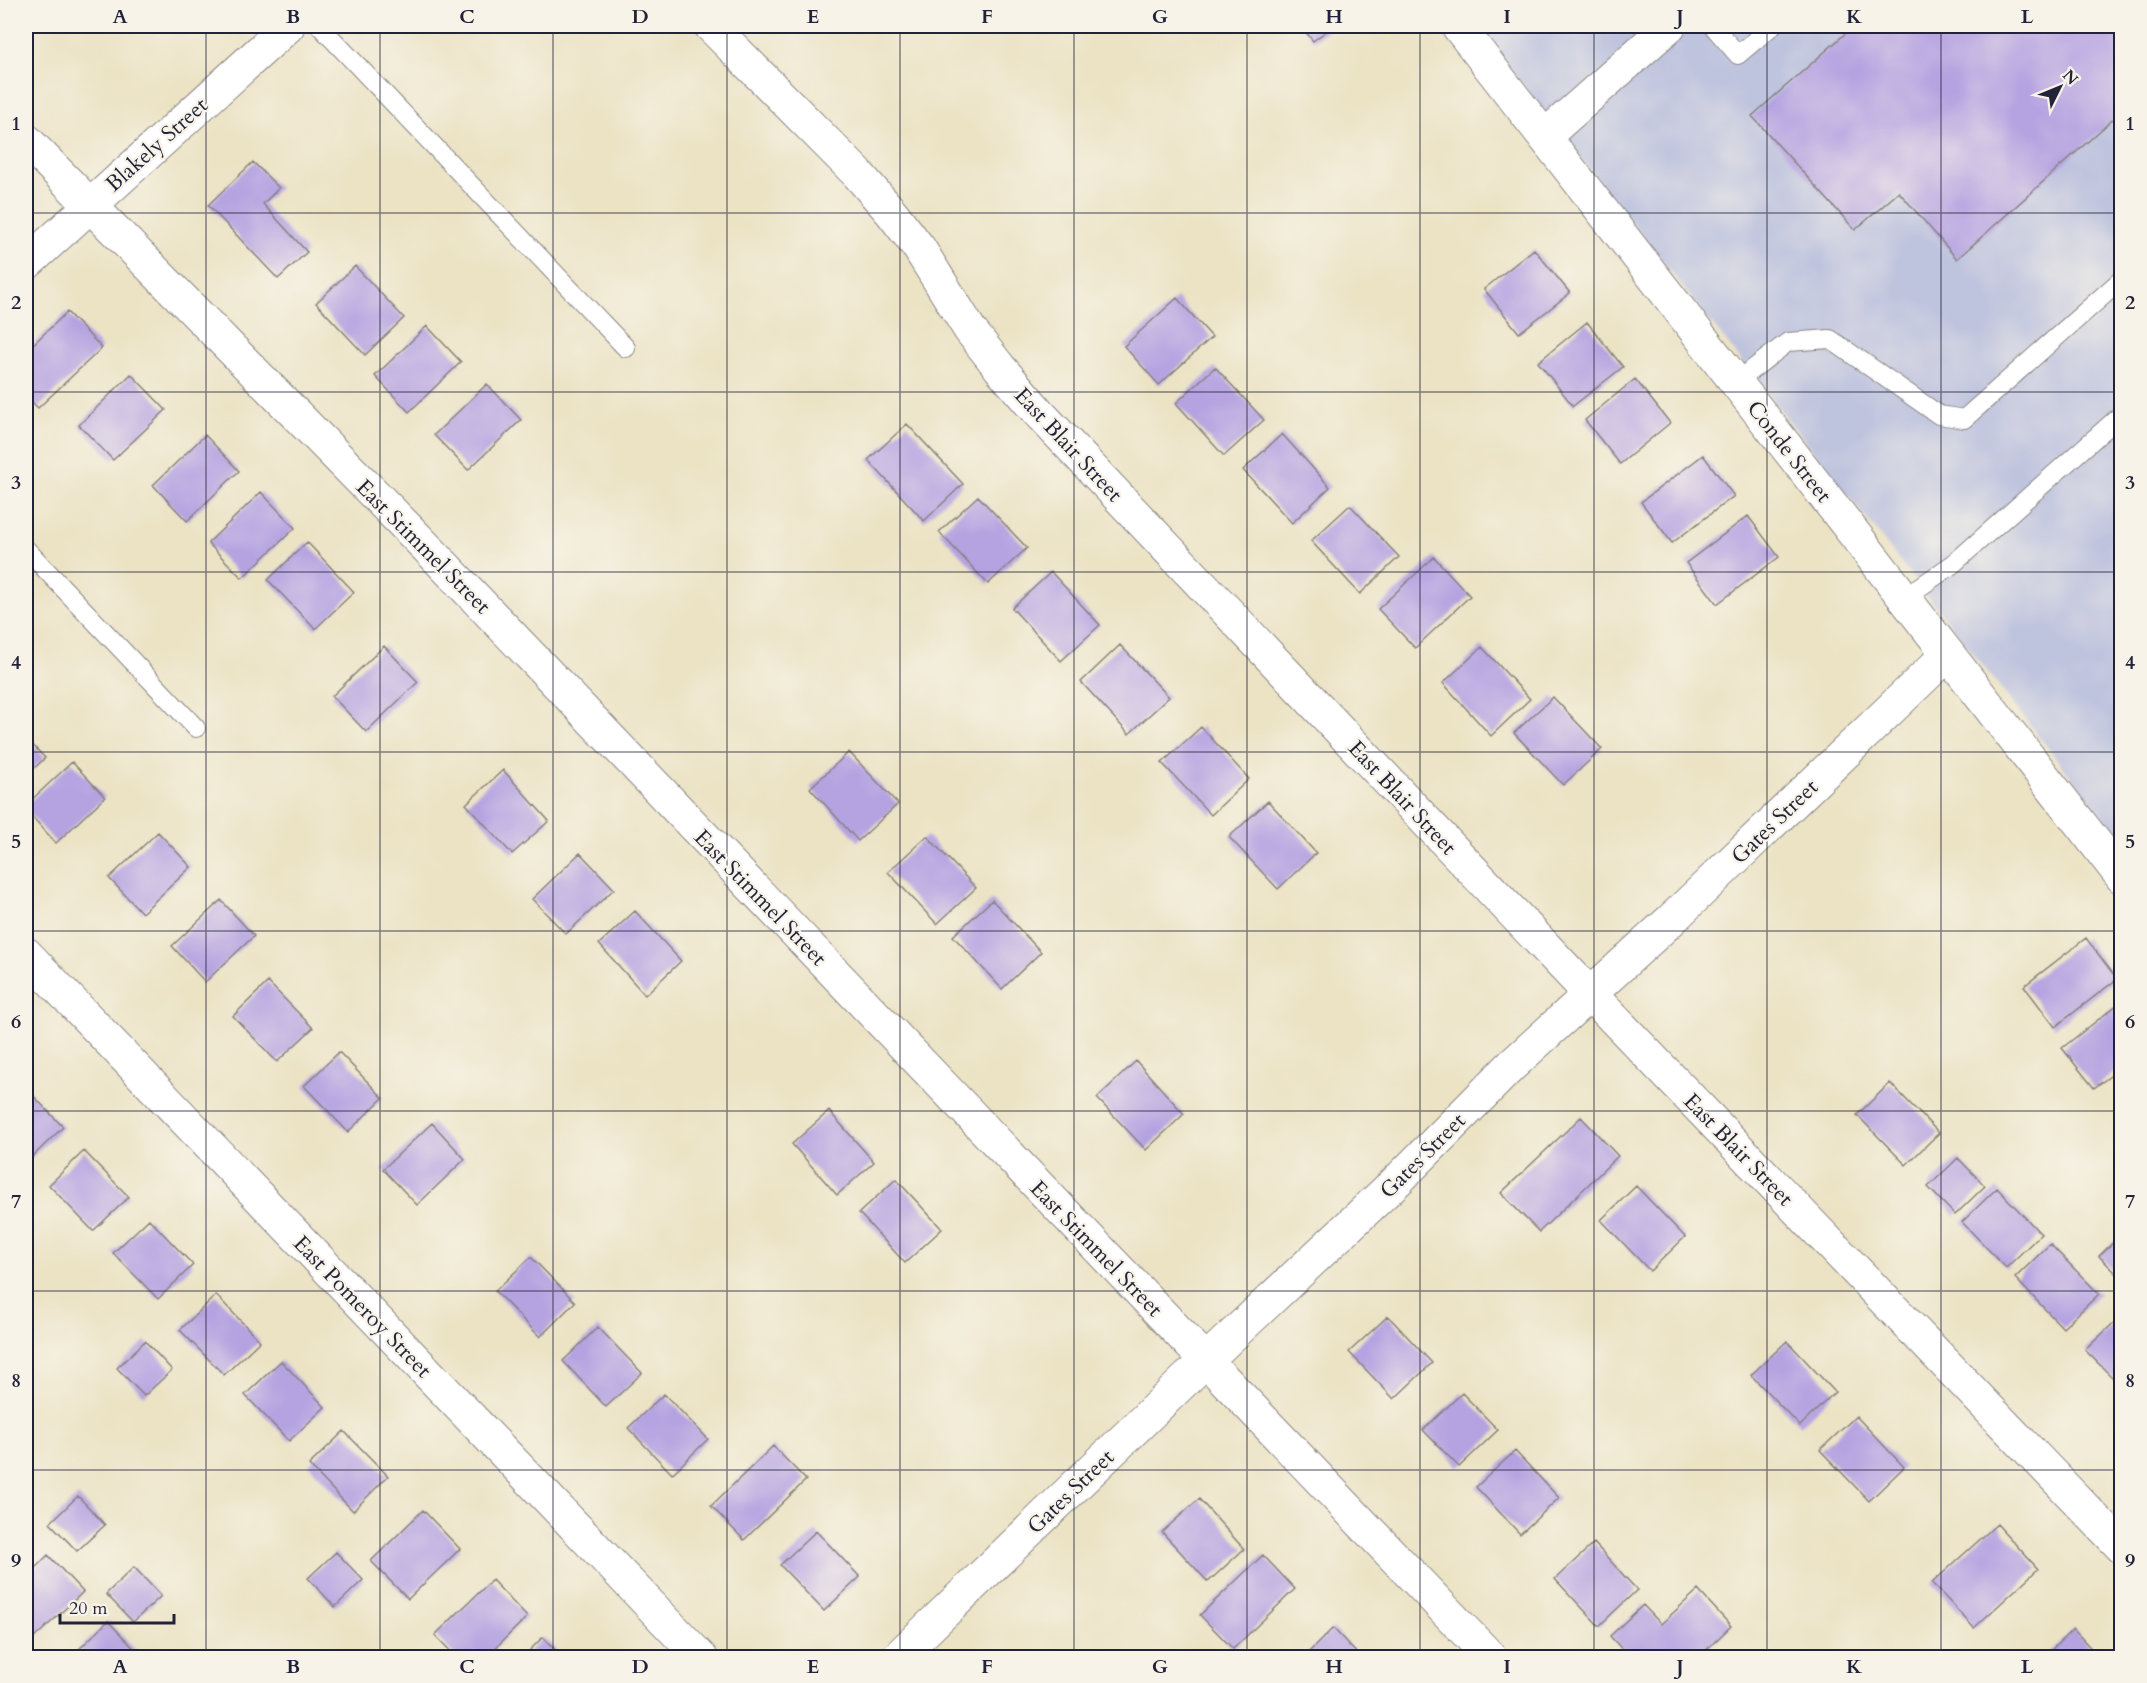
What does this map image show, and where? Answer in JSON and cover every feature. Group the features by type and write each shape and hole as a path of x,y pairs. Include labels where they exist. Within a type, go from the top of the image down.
{"street":[{"name":"Blakely Street","path":"26,264 288,26"},
{"name":"East Blair Street","path":"711,26 858,174 892,213 919,248 970,330 1038,412 1590,994 2121,1547"},
{"name":"Conde Street","path":"1458,26 2121,877"},
{"path":"1545,136 1669,26"},
{"name":"East Stimmel Street","path":"26,140 435,556 1491,1658"},
{"name":"Gates Street","path":"897,1658 1205,1361 1399,1179 1512,1065 1680,911 1948,654"},
{"name":"East Pomeroy Street","path":"26,954 701,1658"}],"lane":[{"path":"320,26 626,348"},
{"path":"1713,26 1738,55 1772,26"},
{"path":"1736,382 1788,342 1830,339 1939,415 1965,419 2121,279"},
{"path":"1904,598 1953,564 2121,414"},
{"path":"26,549 196,728"}],"shaded area":[{"path":"1476,26 2121,26 2121,840"}],"building":[{"path":"1301,26 1333,26 1313,41"},
{"path":"1854,26 2122,26 2122,111 1957,259 1899,192 1855,230 1752,116"},
{"path":"253,162 279,188 263,204 307,252 278,279 208,205"},
{"path":"1534,249 1570,293 1519,333 1484,289"},
{"path":"355,266 404,318 365,355 316,303"},
{"path":"1177,298 1212,337 1159,385 1124,346"},
{"path":"67,312 102,348 38,408 26,396 26,351"},
{"path":"1587,322 1623,367 1573,406 1538,362"},
{"path":"427,326 461,362 409,412 375,376"},
{"path":"1215,367 1264,420 1224,456 1176,403"},
{"path":"131,374 166,410 113,460 79,425"},
{"path":"1635,379 1670,423 1620,464 1585,420"},
{"path":"487,384 521,420 468,470 434,435"},
{"path":"907,424 963,484 924,521 868,460"},
{"path":"1282,434 1330,487 1292,523 1243,470"},
{"path":"205,435 239,471 187,521 153,485"},
{"path":"1703,455 1734,496 1672,543 1641,502"},
{"path":"261,492 295,528 242,578 208,543"},
{"path":"978,496 1027,548 988,584 939,532"},
{"path":"1350,505 1399,557 1360,594 1311,541"},
{"path":"1748,516 1779,557 1717,604 1686,563"},
{"path":"307,542 354,592 315,629 268,580"},
{"path":"1434,557 1470,596 1415,648 1378,609"},
{"path":"1051,572 1100,625 1061,661 1012,608"},
{"path":"1120,645 1169,697 1129,734 1081,682"},
{"path":"384,646 418,682 366,732 332,696"},
{"path":"1482,647 1530,699 1491,736 1443,683"},
{"path":"1553,697 1602,749 1563,785 1514,733"},
{"path":"1201,727 1249,779 1211,815 1162,763"},
{"path":"26,738 45,758 26,776"},
{"path":"849,752 898,804 858,841 810,788"},
{"path":"72,762 105,797 56,843 26,810 26,805"},
{"path":"503,770 549,821 512,854 466,804"},
{"path":"1268,801 1316,853 1278,889 1229,837"},
{"path":"158,832 191,867 142,913 109,878"},
{"path":"927,836 976,888 937,924 888,872"},
{"path":"580,853 614,889 566,934 532,899"},
{"path":"221,900 254,936 205,982 172,946"},
{"path":"992,900 1041,952 1002,989 953,936"},
{"path":"635,911 681,961 645,995 599,944"},
{"path":"2086,938 2117,979 2055,1027 2024,986"},
{"path":"268,982 313,1028 277,1062 233,1016"},
{"path":"2122,1001 2122,1067 2094,1088 2062,1048"},
{"path":"339,1052 383,1098 348,1132 304,1086"},
{"path":"1136,1061 1184,1114 1146,1150 1097,1098"},
{"path":"1890,1083 1939,1133 1906,1165 1857,1115"},
{"path":"26,1088 63,1127 28,1161 26,1159"},
{"path":"829,1111 874,1162 837,1195 792,1144"},
{"path":"1581,1117 1618,1156 1539,1232 1501,1193"},
{"path":"432,1123 465,1159 417,1205 383,1169"},
{"path":"84,1151 129,1197 93,1231 49,1185"},
{"path":"1958,1158 1985,1186 1955,1215 1928,1187"},
{"path":"896,1179 942,1229 905,1263 859,1213"},
{"path":"1636,1186 1685,1237 1650,1271 1601,1220"},
{"path":"1997,1188 2041,1234 2006,1268 1962,1222"},
{"path":"149,1219 193,1265 158,1299 113,1253"},
{"path":"2122,1234 2122,1279 2099,1256"},
{"path":"2050,1244 2099,1294 2063,1328 2015,1278"},
{"path":"531,1257 575,1302 540,1337 495,1291"},
{"path":"216,1295 260,1341 224,1375 180,1330"},
{"path":"2122,1315 2122,1387 2085,1350"},
{"path":"1388,1316 1432,1363 1394,1399 1349,1352"},
{"path":"598,1327 642,1373 606,1407 563,1361"},
{"path":"145,1341 172,1370 144,1396 117,1368"},
{"path":"1787,1341 1835,1392 1800,1426 1751,1375"},
{"path":"281,1361 325,1407 289,1441 245,1395"},
{"path":"1462,1393 1498,1430 1459,1467 1423,1430"},
{"path":"664,1394 708,1439 672,1474 628,1428"},
{"path":"1856,1416 1904,1467 1869,1501 1820,1450"},
{"path":"344,1431 388,1476 353,1511 309,1465"},
{"path":"773,1446 806,1480 744,1540 711,1506"},
{"path":"1515,1451 1559,1498 1520,1534 1476,1487"},
{"path":"78,1496 105,1525 77,1551 50,1523"},
{"path":"1199,1499 1244,1549 1208,1582 1162,1532"},
{"path":"423,1510 460,1549 408,1599 371,1561"},
{"path":"1997,1524 2038,1569 1974,1628 1932,1583"},
{"path":"816,1531 860,1577 824,1611 780,1565"},
{"path":"1594,1543 1637,1590 1599,1626 1555,1579"},
{"path":"336,1552 363,1580 335,1607 308,1578"},
{"path":"48,1555 83,1592 31,1641 26,1635 26,1577"},
{"path":"1263,1555 1295,1589 1233,1649 1200,1615"},
{"path":"134,1567 161,1596 133,1622 106,1594"},
{"path":"492,1580 527,1617 485,1658 457,1658 435,1635"},
{"path":"1698,1590 1731,1626 1698,1658 1630,1658 1610,1636 1643,1605 1661,1624"},
{"path":"108,1621 143,1658 70,1658"},
{"path":"1333,1628 1361,1658 1303,1658"},
{"path":"2073,1629 2100,1658 2043,1658"},
{"path":"543,1637 563,1658 522,1658"}]}
